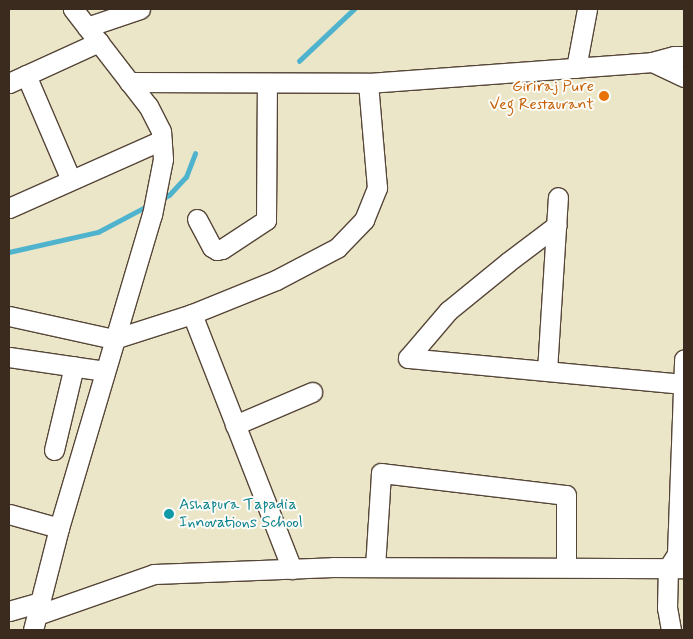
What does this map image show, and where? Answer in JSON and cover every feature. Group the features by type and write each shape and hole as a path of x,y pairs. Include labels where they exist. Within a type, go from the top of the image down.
{"street":[{"path":"37,616 59,528 152,215 163,159 161,131 148,106 73,9"},
{"path":"9,82 26,75 140,9"},
{"path":"576,68 586,9"},
{"path":"130,82 368,83 652,62 674,56 684,56"},
{"path":"652,62 684,77"},
{"path":"26,75 71,180"},
{"path":"197,220 212,247 216,250 222,249 266,220 267,82"},
{"path":"9,316 114,339 192,314 276,280 337,248 364,220 376,188 368,83"},
{"path":"9,208 162,140"},
{"path":"547,371 558,197"},
{"path":"557,225 448,311 408,358 682,384"},
{"path":"192,314 292,569"},
{"path":"9,356 105,371"},
{"path":"671,630 667,608 678,563 684,359"},
{"path":"54,450 74,366"},
{"path":"235,425 312,392"},
{"path":"375,567 381,473 566,495 566,567"},
{"path":"9,514 59,528"},
{"path":"9,611 37,616 154,574 375,567 566,567 678,563"}],"waterway":[{"path":"299,61 354,9"},
{"path":"160,200 169,195 186,177 195,154"},
{"path":"9,252 98,232 149,205"}],"place":[{"name":"Giriraj Pure Veg Restaurant","path":"604,96"},
{"name":"Ashapura Tapadia Innovations School","path":"169,514"}]}
